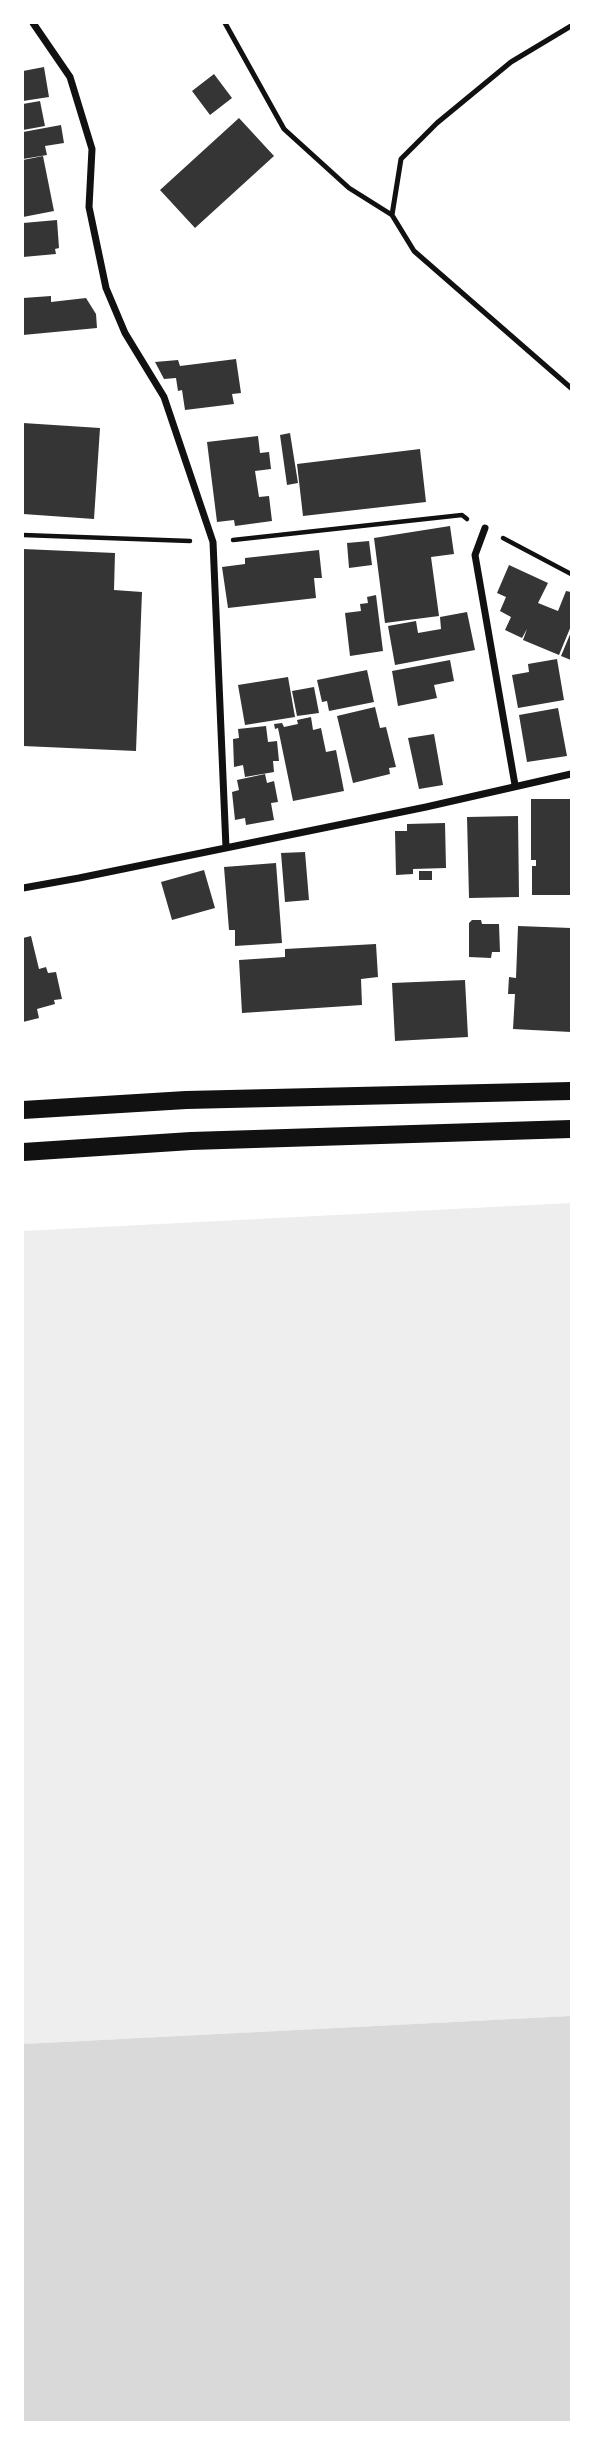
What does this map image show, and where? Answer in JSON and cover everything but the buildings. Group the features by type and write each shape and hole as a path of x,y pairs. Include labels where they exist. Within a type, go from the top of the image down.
{"main road":[{"path":"23,1110 186,1100 571,1091"},
{"path":"23,1152 191,1141 571,1129"}],"street":[{"path":"33,23 70,78 92,149 89,207 106,288 125,333 164,397 213,542 226,848"},
{"path":"485,528 475,555 515,785"},
{"path":"23,888 426,807 571,774"}],"lane":[{"path":"225,23 284,129 349,188 391,215 414,251 571,388"},
{"path":"391,215 401,159 437,123 511,62 571,26"}],"path":[{"path":"213,542 462,515 571,574"},
{"path":"23,535 199,541"}],"shaded area":[{"path":"571,1203 571,2016 23,2044 23,1231"},
{"path":"571,2016 571,2422 23,2422 23,2044"}]}
